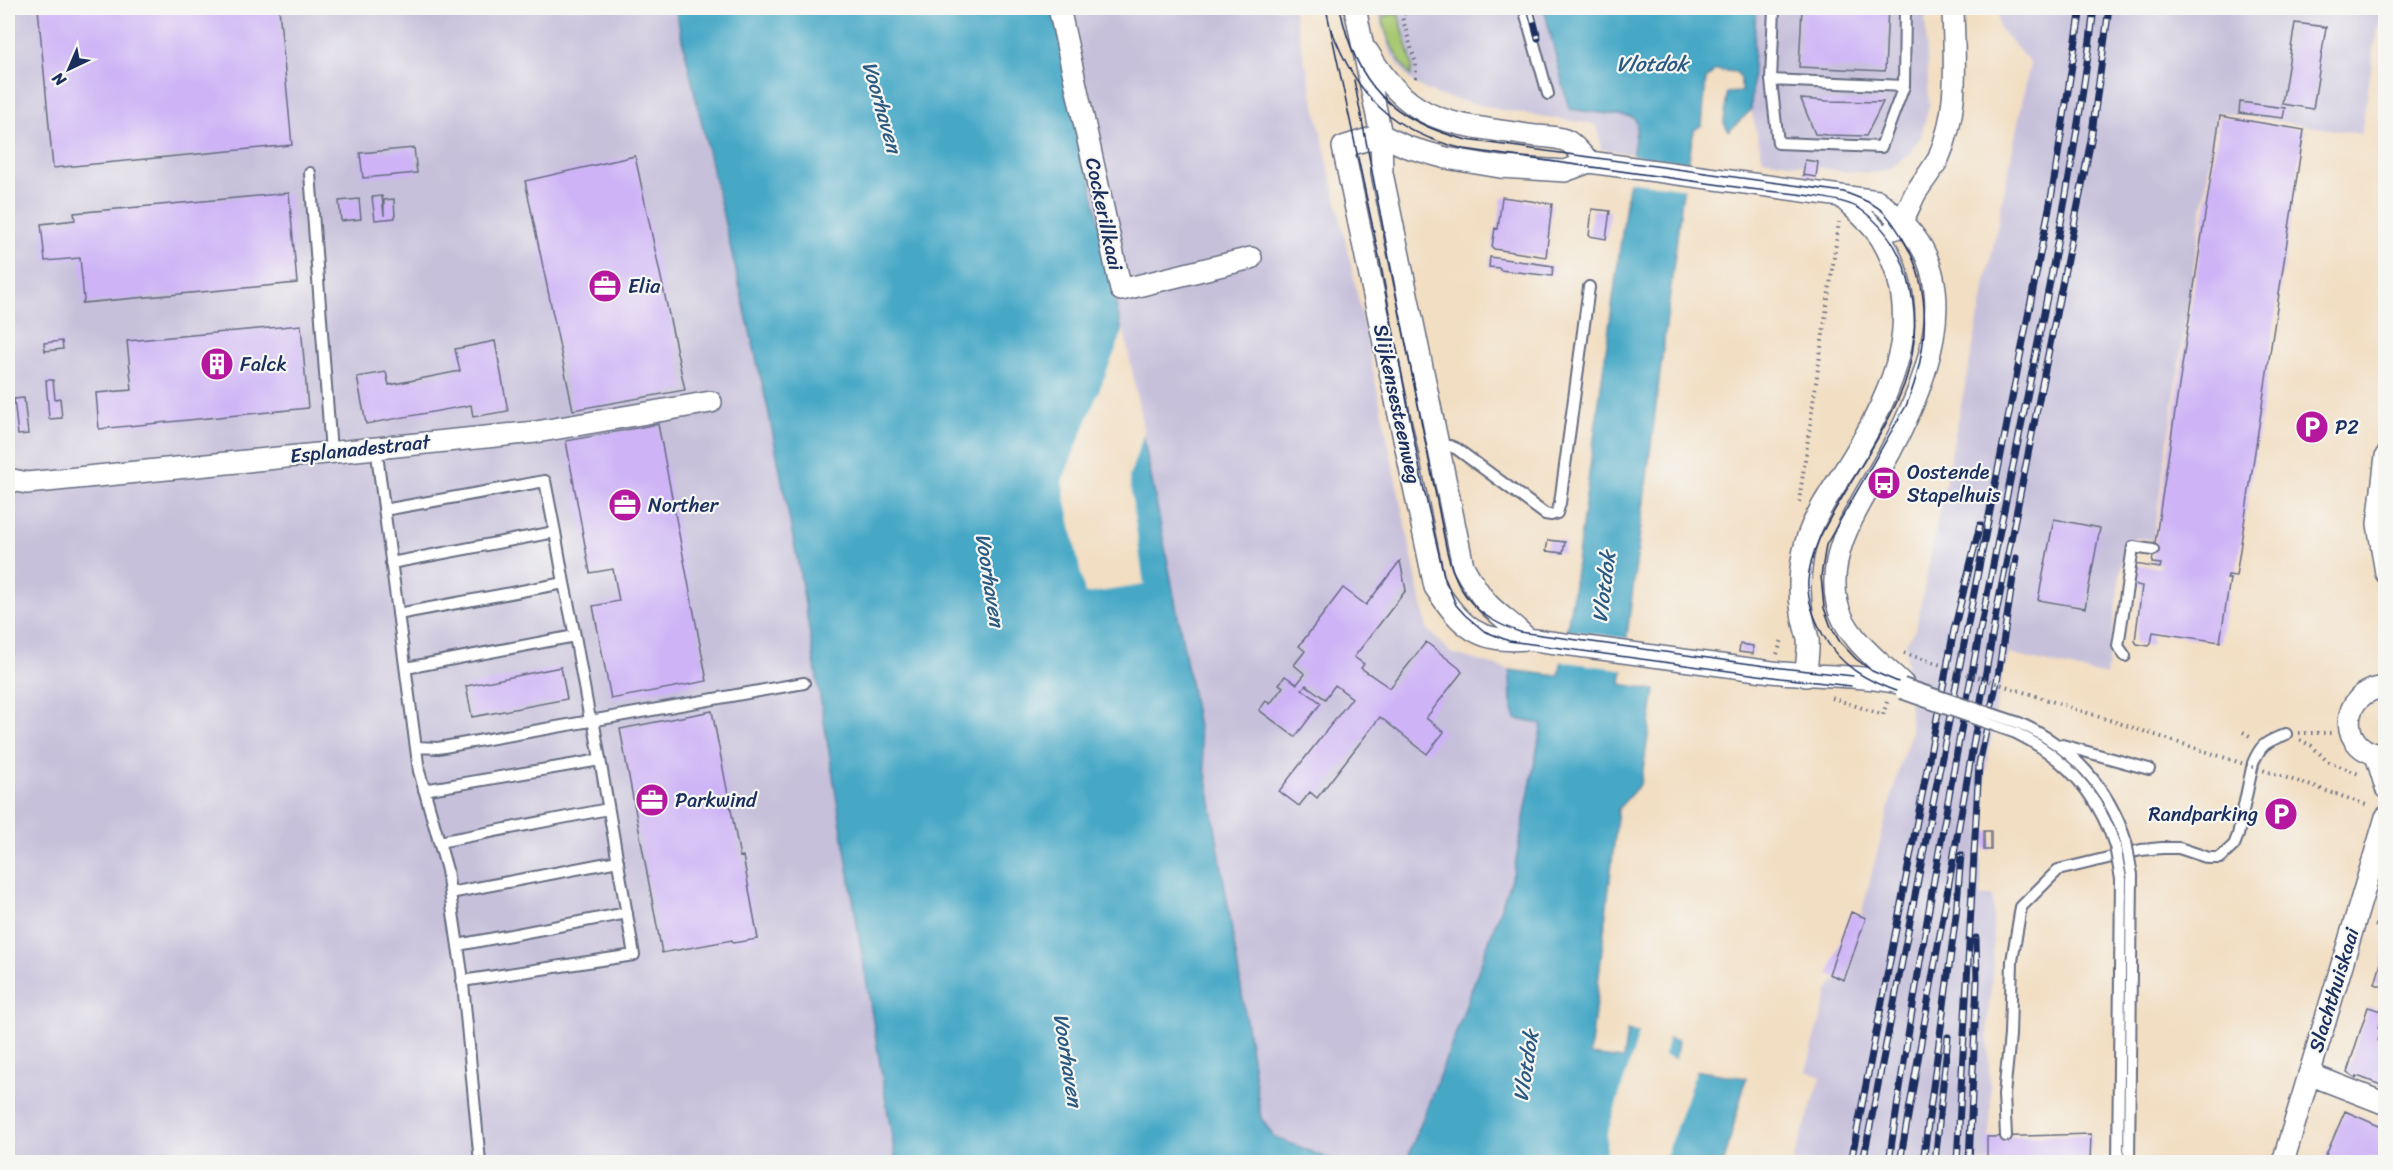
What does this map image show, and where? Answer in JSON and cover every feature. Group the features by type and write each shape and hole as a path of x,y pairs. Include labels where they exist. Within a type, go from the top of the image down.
{"street":[{"name":"Cockerillkaai","path":"1059,8 1121,290 1251,258"},
{"name":"Slijkensesteenweg","path":"1355,8 1381,135 1382,173 1463,566 1474,587 1489,604 1513,623 1528,639"},
{"path":"1881,238 1897,228 1937,160 1951,125 1955,85 1953,8"},
{"path":"1362,44 1394,90 1419,111 1455,123 1568,141 1589,162"},
{"name":"Slijkensesteenweg","path":"1381,135 1343,147 1435,587 1454,615 1482,636 1509,641 1528,639 1902,688"},
{"path":"1381,135 1407,147 1446,158 1500,167 1565,171 1589,162 1878,201 1901,220 1922,248 1934,278 1936,311 1931,340 1922,384 1890,453 1842,539 1836,568 1837,603 1850,630 1902,688"},
{"path":"1806,676 1808,641 1800,594 1802,566 1808,536 1881,406 1896,370 1903,333 1904,294 1897,271 1881,238 1842,197"},
{"name":"Esplanadestraat","path":"8,479 27,483 536,432 711,402"},
{"path":"2385,456 2378,524 2385,573"},
{"path":"2378,783 2381,755 2360,746 2349,729 2349,716 2353,704 2362,694 2374,688 2385,687"},
{"name":"Slachthuiskaai","path":"2283,1162 2365,887 2381,812"},
{"path":"2309,1074 2385,1104"}],"lane":[{"path":"1524,8 1548,94"},
{"path":"1774,8 1771,80 1778,143 1881,147 1904,86 1905,8"},
{"path":"1771,80 1904,86"},
{"path":"310,173 331,452"},
{"path":"1438,447 1450,446 1457,449 1545,514 1557,513 1589,287"},
{"path":"376,447 416,747 424,790 439,842 450,893 458,945 480,1162"},
{"path":"384,510 545,480 600,760 634,955 462,981"},
{"path":"392,563 555,532"},
{"path":"2124,656 2118,646 2133,547 2152,550"},
{"path":"398,614 564,583"},
{"path":"406,668 575,636"},
{"path":"416,747 438,748 804,682"},
{"path":"1902,688 2016,732 2149,769"},
{"path":"1902,688 2019,723 2057,744 2092,777 2110,804 2126,842 2132,875 2129,1162"},
{"path":"2016,732 2033,741 2075,775 2093,798 2109,828 2115,846 2121,879 2118,1162"},
{"path":"2006,1136 2004,1095 2010,1035 2012,962 2020,907 2058,870 2141,850 2162,848 2179,848 2209,858 2220,858 2234,845 2238,835 2253,763 2258,752 2262,745 2286,734"},
{"path":"424,790 600,760"},
{"path":"439,842 608,809"},
{"path":"450,893 618,861"},
{"path":"458,945 627,913"}],"path":[{"path":"1407,8 1402,17 1418,75 1415,89"},
{"path":"1799,507 1842,197"},
{"path":"1904,653 2189,744 2381,812"},
{"path":"2286,734 2328,734 2349,729"},
{"path":"2286,734 2312,746 2327,760 2378,783"}],"shaded area":[{"path":"8,8 675,8 768,409 799,568 896,1162 8,1162"},
{"path":"1054,8 1293,8 1353,274 1427,629 1451,653 1510,670 1511,703 1543,724 1514,871 1457,1030 1406,1162 1337,1162 1274,1137 1261,1118 1214,819 1179,629 1115,299"},
{"path":"1377,8 1544,8 1569,108 1633,117 1637,123 1633,154 1601,149 1597,125 1502,110 1440,96 1420,87 1408,78 1391,54"},
{"path":"1756,8 1925,8 1929,105 1921,137 1909,155 1891,168 1877,173 1848,172 1763,159 1751,110"},
{"path":"1998,8 2385,8 2385,25 2378,24 2361,134 2217,112 2153,540 2134,538 2124,547 2106,676 2009,654 2001,678 1985,775 1981,828 1981,896 1993,896 1993,965 1987,1028 1991,1108 1987,1162 1793,1162 1821,1077 1806,1071 1829,989 1838,978 1829,974 1851,912 1861,915 1902,757 1911,733 1906,642 1916,628 2030,63 1999,28"}],"green space":[{"path":"1398,13 1412,63 1411,76 1393,48 1382,17"}],"water":[{"name":"Voorhaven","path":"675,8 1054,8 1178,617 1197,719 1261,1118 1274,1137 1337,1162 896,1162 799,568 768,409"},
{"name":"Vlotdok","path":"1544,8 1756,8 1751,110 1729,131 1724,123 1727,93 1741,92 1741,78 1736,72 1715,70 1706,79 1702,125 1694,130 1682,198 1621,684 1655,690 1641,783 1618,809 1590,1055 1623,1059 1627,1031 1678,1040 1674,1067 1746,1078 1724,1162 1406,1162 1457,1030 1514,871 1542,724 1516,719 1511,703 1510,670 1559,676 1572,599 1637,123 1633,117 1569,109"}],"pier":[{"path":"1630,155 1691,163 1687,189 1627,181"},
{"path":"1124,329 1144,433 1129,477 1144,585 1085,594 1062,482"},
{"path":"1564,630 1630,639 1626,670 1558,661"},
{"path":"1640,1030 1669,1035 1664,1056 1678,1060 1677,1065 1697,1068 1664,1162 1605,1162 1607,1134"}],"building":[{"path":"38,8 279,8 292,145 53,168"},
{"path":"1802,8 1888,8 1885,71 1799,67"},
{"path":"2295,23 2326,27 2313,109 2282,104"},
{"path":"1801,99 1883,102 1866,136 1827,135 1815,134"},
{"path":"2240,102 2285,108 2283,118 2239,113"},
{"path":"2220,116 2304,130 2236,576 2228,575 2227,579 2230,579 2220,642 2153,632 2149,646 2137,644 2135,641 2142,586 2132,584 2135,564 2160,568 2161,564 2152,563"},
{"path":"414,148 417,173 363,178 360,153"},
{"name":"Elia","path":"635,156 685,390 573,410 525,181"},
{"path":"1805,160 1818,162 1816,177 1803,175"},
{"path":"289,193 297,283 82,303 84,300 80,258 45,261 41,224 75,220 74,213"},
{"path":"382,196 384,216 384,200 394,199 395,218 375,220 372,197"},
{"path":"1502,197 1552,204 1546,257 1492,247 1495,228 1498,229"},
{"path":"359,199 361,219 341,221 339,201"},
{"path":"1592,209 1610,211 1606,239 1589,236"},
{"path":"1490,257 1553,266 1552,276 1489,267"},
{"name":"Falck","path":"301,325 308,408 99,429 96,393 132,390 127,341"},
{"path":"62,341 63,349 45,351 44,343"},
{"path":"495,341 508,411 473,417 471,405 366,424 357,377 386,372 389,385 460,371 455,349"},
{"path":"46,380 53,380 55,399 60,398 62,418 49,419"},
{"path":"24,398 28,434 18,435 14,399"},
{"name":"Norther","path":"658,424 707,681 611,699 593,606 619,601 613,569 590,573 566,441"},
{"path":"2054,519 2100,528 2085,608 2038,600"},
{"path":"1548,540 1565,542 1563,553 1546,551"},
{"path":"1400,561 1406,590 1354,657 1364,664 1361,668 1390,688 1426,642 1459,668 1462,672 1426,718 1444,732 1427,754 1380,717 1317,798 1310,792 1299,806 1279,791 1352,698 1335,685 1325,699 1306,685 1302,689 1321,703 1295,737 1259,710 1266,701 1270,704 1283,687 1279,684 1285,676 1297,684 1305,674 1294,665 1305,651 1299,646 1343,588 1366,605"},
{"path":"1740,644 1753,646 1753,654 1739,652"},
{"path":"561,667 567,699 472,717 466,686"},
{"path":"712,711 758,939 733,943 732,940 662,953 620,729"},
{"path":"1984,831 1991,831 1991,850 1984,850"},
{"path":"1851,912 1866,918 1844,980 1829,974"},
{"path":"2386,950 2386,988 2375,984"},
{"path":"2368,1007 2386,1012 2385,1021 2381,1020 2378,1028 2382,1029 2378,1041 2386,1044 2386,1087 2357,1076 2356,1078 2347,1072"},
{"path":"2345,1111 2386,1129 2386,1162 2368,1157 2366,1162 2323,1162"},
{"path":"2091,1134 2090,1162 1987,1162 1987,1137"}],"tram line":[{"path":"1326,8 1380,261 1422,481 1444,576 1456,605 1484,631 1509,641 1851,686"},
{"path":"1340,8 1347,35 1367,78 1398,110 1441,132 1467,140 1844,192 1872,204 1893,223 1913,259 1920,280 1924,322 1919,365 1906,406 1826,545 1821,576 1824,608 1840,642 1856,659 1872,671 1903,684"},
{"path":"1331,28 1352,74 1380,108 1417,133 1439,142 1464,149 1823,198 1860,209 1884,231 1901,258 1911,292 1914,319 1911,359 1904,385 1891,414 1820,537 1809,569 1808,588 1816,621 1837,655 1855,671 1901,693"},
{"path":"1354,80 1447,552 1457,581 1471,603 1492,620 1520,632 1853,676"}],"railway":[{"path":"1530,8 1538,38"},
{"path":"1863,1162 2052,193 2081,8"},
{"path":"1889,1162 1939,848 2064,206 2094,8"},
{"path":"1900,1162 1997,609 2091,140 2109,8"},
{"path":"1851,1162 1954,630 1980,525"},
{"path":"1957,1162 1979,764 1998,676 2016,558"},
{"path":"1923,1162 1956,915 1961,855"},
{"path":"1969,1162 1977,981 1976,938"},
{"path":"1935,1162 1948,1037"}],"place":[{"name":"Elia","path":"605,286"},
{"name":"Falck","path":"217,364"},
{"name":"P2","path":"2312,427"},
{"name":"Oostende Stapelhuis","path":"1884,483"},
{"name":"Norther","path":"625,505"},
{"name":"Parkwind","path":"652,800"},
{"name":"Randparking","path":"2281,814"}]}
